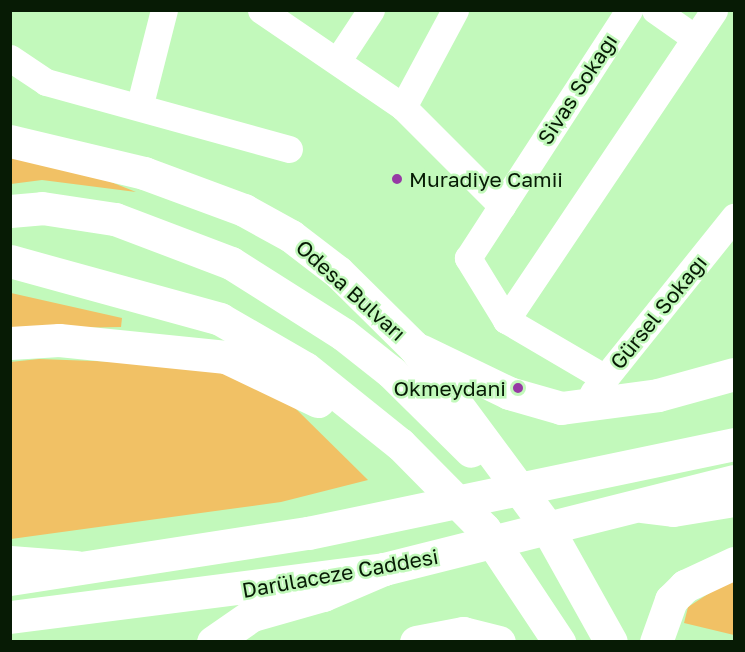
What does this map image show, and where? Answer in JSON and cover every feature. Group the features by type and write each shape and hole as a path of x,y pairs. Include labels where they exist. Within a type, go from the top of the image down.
{"main road":[{"name":"Odesa Bulvarı","path":"10,141 144,173 244,210 338,272 414,347 545,524"},
{"path":"10,211 86,213 147,228 231,263 282,292 391,372 545,524 611,642"},
{"path":"10,261 220,319 305,368 400,444 484,529 559,642"},
{"path":"10,343 59,340 226,357 289,383 400,444"},
{"path":"414,347 538,405 582,408 735,374"},
{"path":"10,579 308,533 735,444"},
{"name":"Darülaceze Caddesi","path":"10,617 66,613 384,569 735,481"},
{"path":"642,506 673,510 735,500"},
{"path":"10,562 76,567"},
{"path":"656,642 671,600 685,586 735,563"},
{"path":"213,642 252,615 323,595 384,569"},
{"path":"416,642 463,633 499,642"}],"street":[{"path":"140,104 164,10"},
{"path":"261,10 338,60 404,107 501,206"},
{"path":"338,60 371,10"},
{"path":"404,107 455,10"},
{"name":"Sivas Sokağı","path":"506,320 468,258 628,10"},
{"path":"655,10 695,38"},
{"path":"604,378 506,320 714,10"},
{"path":"10,58 46,82 140,104 290,149"},
{"name":"Gürsel Sokağı","path":"582,408 735,217"}],"shaded area":[{"path":"10,157 76,168 136,192 42,180 11,184"},
{"path":"11,293 122,318 121,327 11,329"},
{"path":"39,359 148,363 230,374 290,403 368,480 281,502 11,539 10,362"},
{"path":"734,577 734,635 684,623 688,607"}],"place":[{"name":"Muradiye Camii","path":"397,179"},
{"name":"Okmeydani","path":"518,388"}]}
